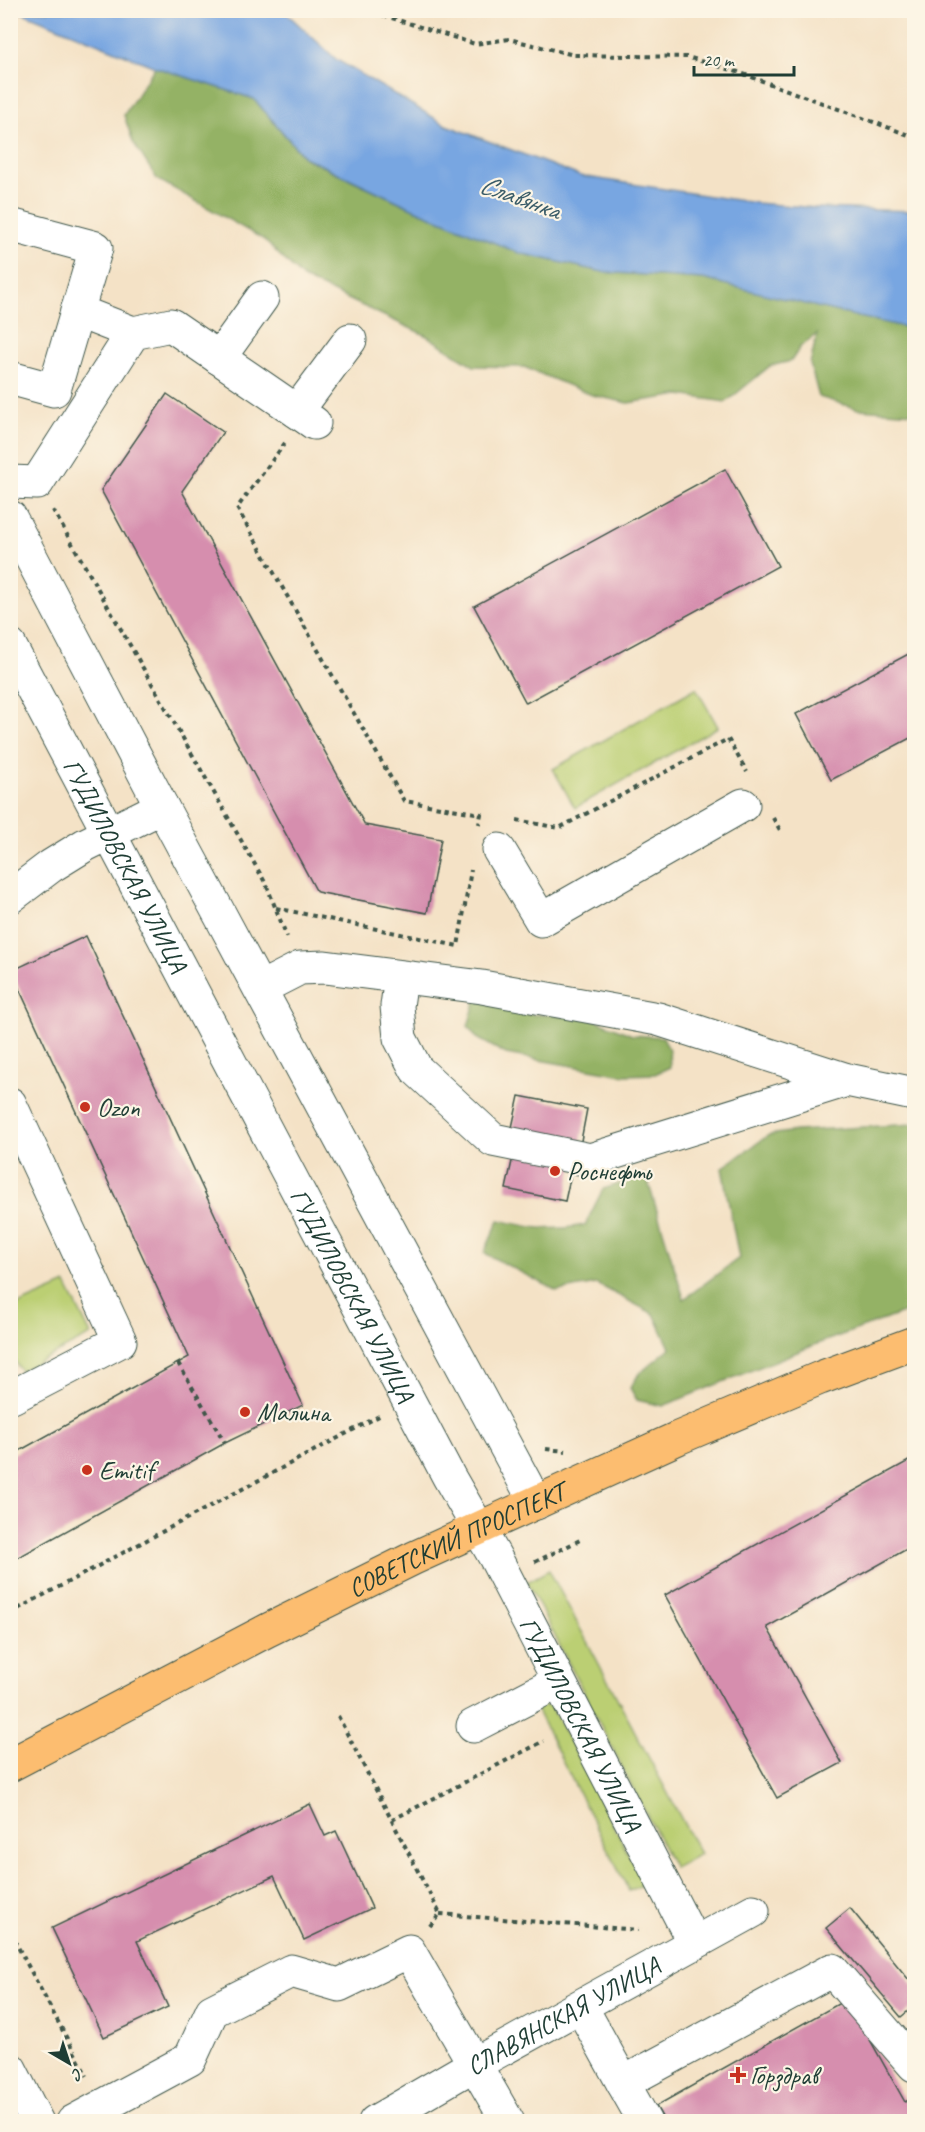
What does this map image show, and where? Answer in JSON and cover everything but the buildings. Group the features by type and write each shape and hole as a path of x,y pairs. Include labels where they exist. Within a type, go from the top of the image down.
{"main road":[{"name":"СОВЕТСКИЙ ПРОСПЕКТ","path":"10,1765 268,1630 414,1558 678,1438 820,1378 915,1343"}],"street":[{"path":"10,225 96,248 54,390 10,378"},
{"path":"219,358 262,298"},
{"path":"77,311 133,333 171,325 219,358 300,424 350,340"},
{"path":"24,483 133,333"},
{"path":"10,517 162,807 536,1503"},
{"name":"ГУДИЛОВСКАЯ УЛИЦА","path":"10,646 449,1477 480,1528 694,1943"},
{"path":"489,838 541,920 754,798"},
{"path":"10,897 51,866 107,832 162,807"},
{"path":"261,988 300,968 324,967 482,987 658,1019 847,1080 915,1094"},
{"path":"401,977 397,1006 400,1038 416,1069 494,1140 590,1160 847,1080"},
{"path":"10,1104 120,1341 12,1397 10,1394"},
{"path":"473,1726 558,1682"},
{"name":"СЛАВЯНСКАЯ УЛИЦА","path":"375,2121 753,1911"},
{"path":"73,2121 190,2060 212,2011 291,1971 339,1985 409,1951 508,2121"},
{"path":"623,2083 832,1970 915,2065"},
{"path":"581,2007 645,2121"},
{"path":"10,2069 38,2121"}],"path":[{"path":"366,10 476,44 509,39 574,55 687,57 738,72 915,137"},
{"path":"300,424 237,508 404,801 493,816"},
{"path":"24,483 266,884 300,968"},
{"path":"515,820 560,828 728,740 754,798 780,830"},
{"path":"481,814 489,838"},
{"path":"276,908 458,946 471,869"},
{"path":"178,1363 225,1443"},
{"path":"10,1613 387,1412"},
{"path":"339,1716 440,1914"},
{"path":"392,1820 544,1742"},
{"path":"440,1914 638,1930"},
{"path":"409,1951 440,1914"},
{"path":"10,1932 104,2106"}],"green space":[{"path":"155,67 254,99 304,158 412,208 519,253 603,272 703,279 914,329 914,413 858,409 819,397 810,364 817,334 801,346 791,361 770,366 726,402 680,395 628,403 592,395 524,367 474,366 427,336 303,278 263,239 157,179 133,142 124,115"},
{"path":"696,688 718,727 575,808 553,769"},
{"path":"477,996 496,996 522,1014 589,1017 632,1035 663,1037 669,1050 670,1067 655,1074 623,1075 506,1054 477,1038 468,1026"},
{"path":"914,1124 914,1309 822,1342 663,1406 637,1400 630,1388 639,1374 670,1348 654,1314 597,1284 557,1291 484,1253 499,1220 541,1228 585,1225 603,1189 646,1175 684,1299 739,1258 722,1168 769,1135 796,1131"},
{"path":"66,1284 91,1335 21,1371 11,1355 11,1308"},
{"path":"549,1570 700,1854 674,1868 527,1582"},
{"path":"534,1705 551,1706 644,1884 629,1891"}],"water":[{"name":"Славянка","path":"18,11 284,11 337,60 446,125 580,176 756,203 817,208 914,211 914,329 703,279 603,272 519,253 412,208 304,157 254,99 155,67"}],"place":[{"name":"Ozon","path":"85,1107"},
{"name":"Роснефть","path":"555,1171"},
{"name":"Малина","path":"245,1412"},
{"name":"Emitif","path":"87,1470"},
{"name":"Горздрав","path":"738,2075"}]}
